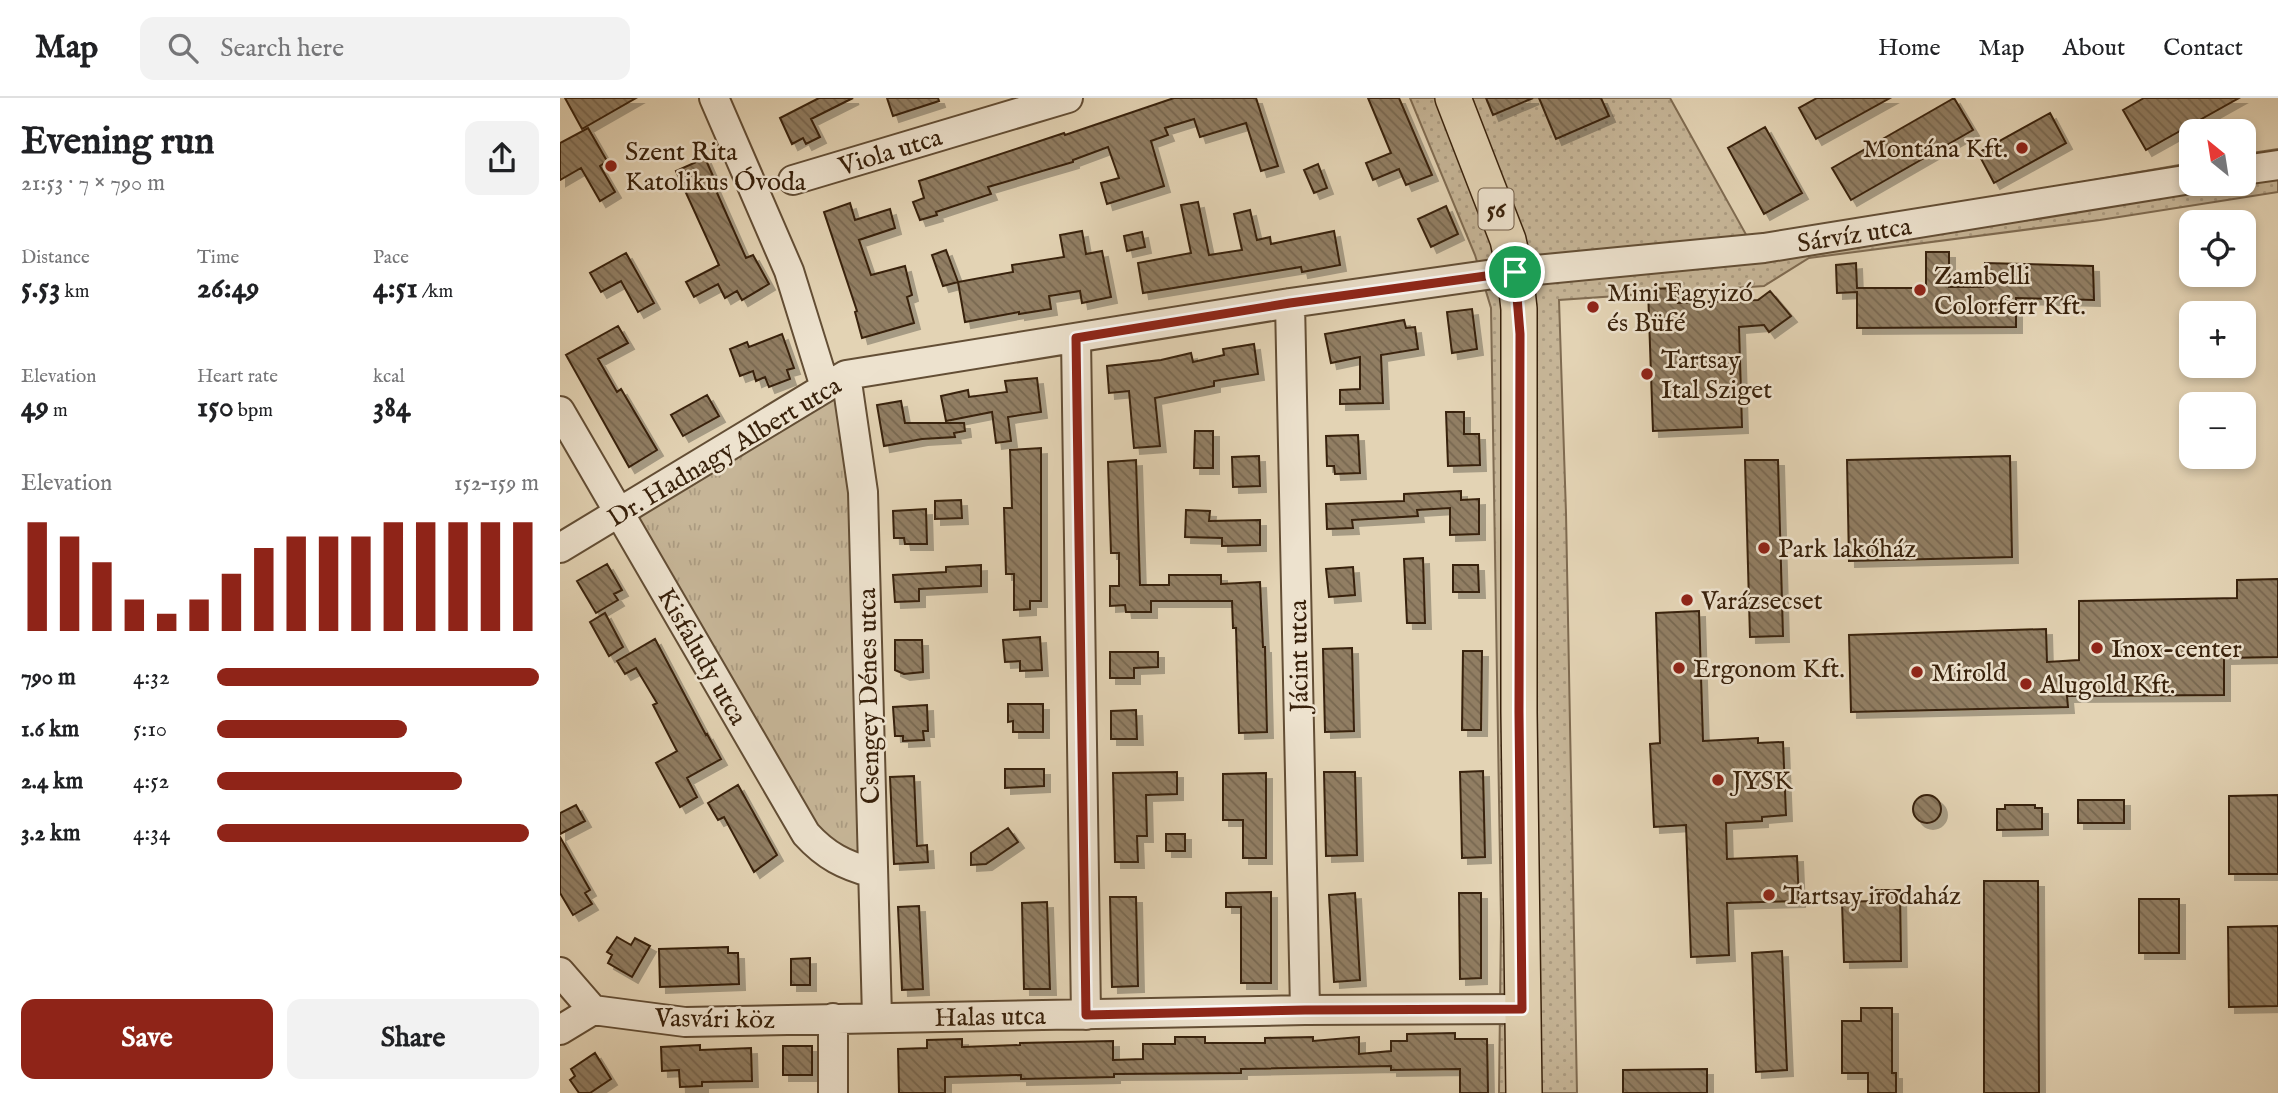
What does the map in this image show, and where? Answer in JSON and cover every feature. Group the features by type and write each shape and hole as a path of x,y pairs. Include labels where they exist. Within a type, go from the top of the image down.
{"main road":[{"name":"56","path":"1453,98 1508,240 1515,272 1520,334 1519,712 1524,1093"}],"street":[{"name":"Csengey Dénes utca","path":"714,98 835,381 863,492 877,1017"},
{"name":"Viola utca","path":"793,180 1068,98"},
{"path":"2256,168 2278,165"},
{"name":"Sárvíz utca","path":"1515,272 1765,248 2179,181"},
{"name":"Dr. Hadnagy Albert utca","path":"560,548 835,381 1290,303 1515,272"},
{"name":"Jácint utca","path":"1290,303 1305,1010"},
{"path":"1076,338 1086,1015"},
{"name":"Kisfaludy utca","path":"560,411 806,834 822,851 856,868 873,873"},
{"path":"560,972 593,1010 560,1030"},
{"name":"Halas utca","path":"877,1017 1522,1009"},
{"name":"Vasvári köz","path":"593,1010 685,1022 877,1017"},
{"path":"833,1093 834,1018"}],"green space":[{"path":"1410,98 1670,98 1749,240 2179,165 2179,196 2253,196 2100,220 1809,258 1764,286 1559,300 1566,513 1577,1093 1499,1093 1501,922 1491,308 1475,255"},
{"path":"2278,149 2278,192 2256,195 2256,152"},
{"path":"834,395 839,401 850,454 867,864 823,842 636,525 644,510"}],"building":[{"path":"565,98 636,98 582,129"},
{"path":"819,98 853,98 811,119 820,137 806,144 803,138 792,144 780,118"},
{"path":"887,98 938,98 939,101 893,116"},
{"path":"1174,98 1256,98 1278,166 1261,171 1246,123 1200,137 1194,119 1165,128 1168,135 1151,141 1164,186 1107,204 1101,183 1119,178 1108,147 1073,162 988,187 991,194 920,220 913,202 924,198 919,181"},
{"path":"1368,98 1399,98 1432,175 1406,185 1399,169 1373,180 1366,163 1391,153"},
{"path":"1486,98 1533,98 1493,115"},
{"path":"1539,98 1601,98 1609,116 1556,139"},
{"path":"1817,98 1890,98 1816,139 1799,108"},
{"path":"1954,98 1973,130 1851,200 1832,168"},
{"path":"2144,98 2239,98 2201,119 2179,119 2179,132 2146,150 2123,110"},
{"name":"Montána Kft.","path":"2050,113 2066,143 1994,183 1978,153"},
{"path":"1765,127 1802,193 1764,214 1728,148"},
{"path":"588,128 607,161 600,166 615,192 600,201 581,168 560,180 560,143"},
{"path":"705,158 717,185 714,186 746,258 753,255 769,284 742,300 737,291 725,298 718,284 694,297 686,282 719,265 676,171"},
{"path":"1318,164 1327,188 1314,193 1304,170"},
{"path":"1198,202 1209,255 1242,250 1234,214 1250,210 1257,240 1270,237 1271,244 1334,231 1340,265 1302,272 1301,267 1143,293 1138,263 1191,253 1181,205"},
{"path":"850,203 855,220 890,209 895,228 859,240 871,275 905,266 912,295 907,297 914,323 862,338 855,312 857,311 824,212"},
{"path":"1446,206 1458,234 1431,247 1418,219"},
{"path":"1082,231 1086,254 1102,251 1111,297 1082,303 1080,291 1049,296 1051,309 965,322 958,282 1013,272 1012,265 1064,257 1060,235"},
{"path":"1142,232 1145,247 1127,251 1124,236"},
{"path":"946,250 958,282 943,286 932,255"},
{"name":"Zambelli Colorferr Kft.","path":"1926,252 1949,252 1949,287 1983,287 1985,263 2093,266 2094,300 2016,298 2016,327 1857,328 1857,292 1837,293 1836,265 1856,263 1857,288 1926,288"},
{"path":"626,253 654,303 638,312 621,281 601,292 590,273"},
{"path":"1678,288 1678,303 1758,300 1770,291 1791,316 1769,332 1764,325 1739,327 1742,427 1653,431 1648,289"},
{"path":"1472,309 1477,349 1452,353 1447,312"},
{"path":"1404,320 1406,328 1415,327 1418,349 1381,355 1383,403 1340,404 1340,390 1360,389 1360,357 1331,363 1325,334"},
{"path":"618,326 628,343 598,359 617,392 621,389 657,450 629,467 566,355"},
{"path":"782,334 794,368 787,370 790,379 769,387 765,377 756,381 753,371 740,376 730,349 747,342 749,347"},
{"path":"1254,344 1258,374 1214,381 1214,386 1155,398 1160,446 1134,448 1129,391 1109,393 1107,366 1161,360 1191,353 1193,362 1224,355 1223,349"},
{"path":"1037,378 1041,412 1008,417 1011,441 996,443 992,412 946,421 941,396 968,390 969,397 1007,392 1005,381"},
{"path":"707,395 719,416 683,436 671,415"},
{"path":"901,401 905,423 964,423 965,431 954,433 955,437 922,439 884,446 877,405"},
{"path":"1446,412 1464,412 1464,434 1479,434 1480,465 1448,466"},
{"path":"1195,431 1213,431 1213,468 1194,468"},
{"path":"1358,435 1360,473 1335,474 1334,466 1327,466 1326,436"},
{"path":"1041,448 1041,601 1030,601 1030,609 1014,610 1014,574 1006,574 1004,508 1012,508 1010,450"},
{"path":"1259,456 1260,486 1233,487 1232,457"},
{"path":"2010,456 2012,557 1849,561 1847,460"},
{"path":"1136,460 1140,585 1169,585 1169,575 1221,575 1221,584 1260,582 1267,732 1239,733 1236,628 1233,628 1232,601 1151,601 1151,612 1126,612 1125,605 1110,606 1110,586 1119,586 1119,553 1111,553 1108,462"},
{"name":"Park lakóház","path":"1745,460 1778,460 1783,636 1750,637"},
{"path":"1461,491 1461,500 1479,499 1479,534 1450,535 1450,508 1417,510 1418,516 1352,520 1353,528 1327,529 1326,504 1404,501 1404,494"},
{"path":"961,500 962,518 935,519 935,501"},
{"path":"926,509 927,544 905,544 904,538 894,538 893,511"},
{"path":"1186,510 1210,511 1209,521 1260,520 1260,545 1222,546 1222,538 1185,537"},
{"path":"1423,558 1425,623 1407,623 1404,559"},
{"path":"607,564 622,590 614,594 618,600 596,613 577,581"},
{"path":"981,565 981,586 919,589 919,601 895,602 893,575 946,572 946,567"},
{"path":"1453,565 1478,565 1479,592 1453,592"},
{"path":"1353,567 1355,595 1329,597 1326,569"},
{"path":"2278,579 2278,657 2224,658 2224,695 2067,696 2068,707 1851,712 1849,635 2046,629 2047,662 2079,660 2079,601 2237,598 2237,580"},
{"path":"1699,611 1703,741 1758,738 1758,743 1783,742 1786,815 1762,817 1762,821 1726,823 1727,859 1797,856 1799,901 1727,903 1729,955 1691,957 1686,825 1654,827 1650,744 1660,743 1656,613"},
{"path":"605,613 623,647 609,656 590,622"},
{"path":"1040,637 1042,670 1020,671 1020,661 1005,662 1003,640"},
{"path":"655,639 721,759 687,778 697,797 680,807 656,763 677,751 653,705 657,703 636,668 625,674 617,661"},
{"path":"895,640 922,640 923,672 904,674 895,670"},
{"path":"1352,648 1354,731 1325,732 1323,649"},
{"path":"1463,651 1482,651 1481,730 1462,730"},
{"path":"1110,652 1158,652 1158,667 1134,668 1134,678 1110,678"},
{"path":"1008,704 1043,704 1043,732 1013,732 1013,721 1008,722"},
{"path":"927,705 928,731 923,731 924,740 903,741 903,736 895,736 893,707"},
{"path":"1136,710 1137,739 1111,739 1111,711"},
{"path":"1005,769 1044,769 1044,786 1005,788"},
{"path":"1483,771 1485,857 1462,858 1460,772"},
{"path":"1177,772 1177,794 1146,795 1147,836 1137,836 1138,862 1115,862 1113,773"},
{"path":"1324,772 1355,772 1357,855 1326,856"},
{"path":"1266,773 1266,858 1243,858 1243,820 1223,820 1223,774"},
{"path":"914,776 917,846 927,845 928,862 894,864 890,777"},
{"path":"738,785 777,855 754,872 724,817 718,820 708,803"},
{"path":"1927,795 1937,799 1941,809 1937,819 1927,823 1917,819 1913,809 1917,799"},
{"path":"2278,795 2278,874 2229,874 2229,796"},
{"path":"2078,800 2124,800 2124,823 2078,823"},
{"path":"576,805 585,821 560,834 560,813"},
{"path":"2005,805 2035,805 2035,808 2042,808 2042,829 1997,830 1997,809 2005,809"},
{"path":"1008,828 1018,842 986,864 971,865 971,853"},
{"path":"1166,834 1185,834 1185,851 1166,851"},
{"path":"560,837 590,890 585,893 592,904 573,915 560,893"},
{"path":"1984,881 2038,881 2039,1093 1984,1093"},
{"path":"1873,890 1900,890 1901,961 1844,962 1842,902 1873,901"},
{"path":"1271,892 1271,983 1241,983 1241,907 1226,907 1226,893"},
{"path":"1355,893 1360,980 1334,982 1329,895"},
{"path":"1459,893 1481,893 1481,978 1460,979"},
{"path":"1110,897 1136,897 1138,986 1112,987"},
{"path":"2139,899 2179,899 2179,953 2139,953"},
{"path":"1047,902 1050,989 1024,989 1022,903"},
{"path":"919,906 923,989 902,990 898,907"},
{"path":"2278,926 2278,1006 2229,1007 2228,927"},
{"path":"617,937 631,945 635,938 650,946 632,977 608,963 612,955 607,952"},
{"path":"728,947 728,953 738,953 739,984 660,987 659,949"},
{"path":"1782,951 1787,1070 1756,1072 1752,953"},
{"path":"810,958 810,985 791,985 791,959"},
{"path":"1861,1008 1892,1008 1892,1073 1896,1073 1896,1093 1868,1093 1868,1073 1842,1073 1842,1021 1861,1021"},
{"path":"1455,1033 1455,1039 1487,1039 1488,1093 1460,1093 1460,1069 1391,1070 1391,1066 1241,1069 1241,1073 1114,1074 1114,1077 945,1077 945,1093 899,1093 898,1049 927,1048 927,1040 962,1039 962,1047 1113,1041 1113,1060 1143,1059 1143,1044 1175,1044 1175,1037 1205,1037 1205,1043 1265,1043 1265,1038 1313,1037 1313,1041 1359,1037 1359,1054 1391,1051 1391,1041 1407,1041 1407,1034"},
{"path":"700,1045 700,1050 751,1048 752,1081 702,1082 702,1086 680,1087 679,1070 662,1071 661,1047"},
{"path":"783,1046 812,1046 812,1075 783,1075"},
{"path":"595,1053 611,1079 590,1093 579,1093 570,1080 575,1076 571,1069"},
{"path":"1707,1069 1707,1093 1623,1093 1623,1070"}],"place":[{"name":"Montána Kft.","path":"2022,148"},
{"name":"Szent Rita Katolikus Óvoda","path":"611,166"},
{"name":"Zambelli Colorferr Kft.","path":"1920,290"},
{"name":"Mini Fagyizó és Büfé","path":"1593,307"},
{"name":"Tartsay Ital Sziget","path":"1647,374"},
{"name":"Park lakóház","path":"1764,548"},
{"name":"Varázsecset","path":"1687,600"},
{"name":"Inox-center","path":"2097,648"},
{"name":"Ergonom Kft.","path":"1679,668"},
{"name":"Mirold","path":"1917,672"},
{"name":"Alugold Kft.","path":"2026,684"},
{"name":"JYSK","path":"1718,780"},
{"name":"Tartsay irodaház","path":"1769,895"}],"route":[{"path":"1515,272 1520,334 1519,712 1522,1009 1086,1015 1076,338 1290,303 1515,272"}]}
